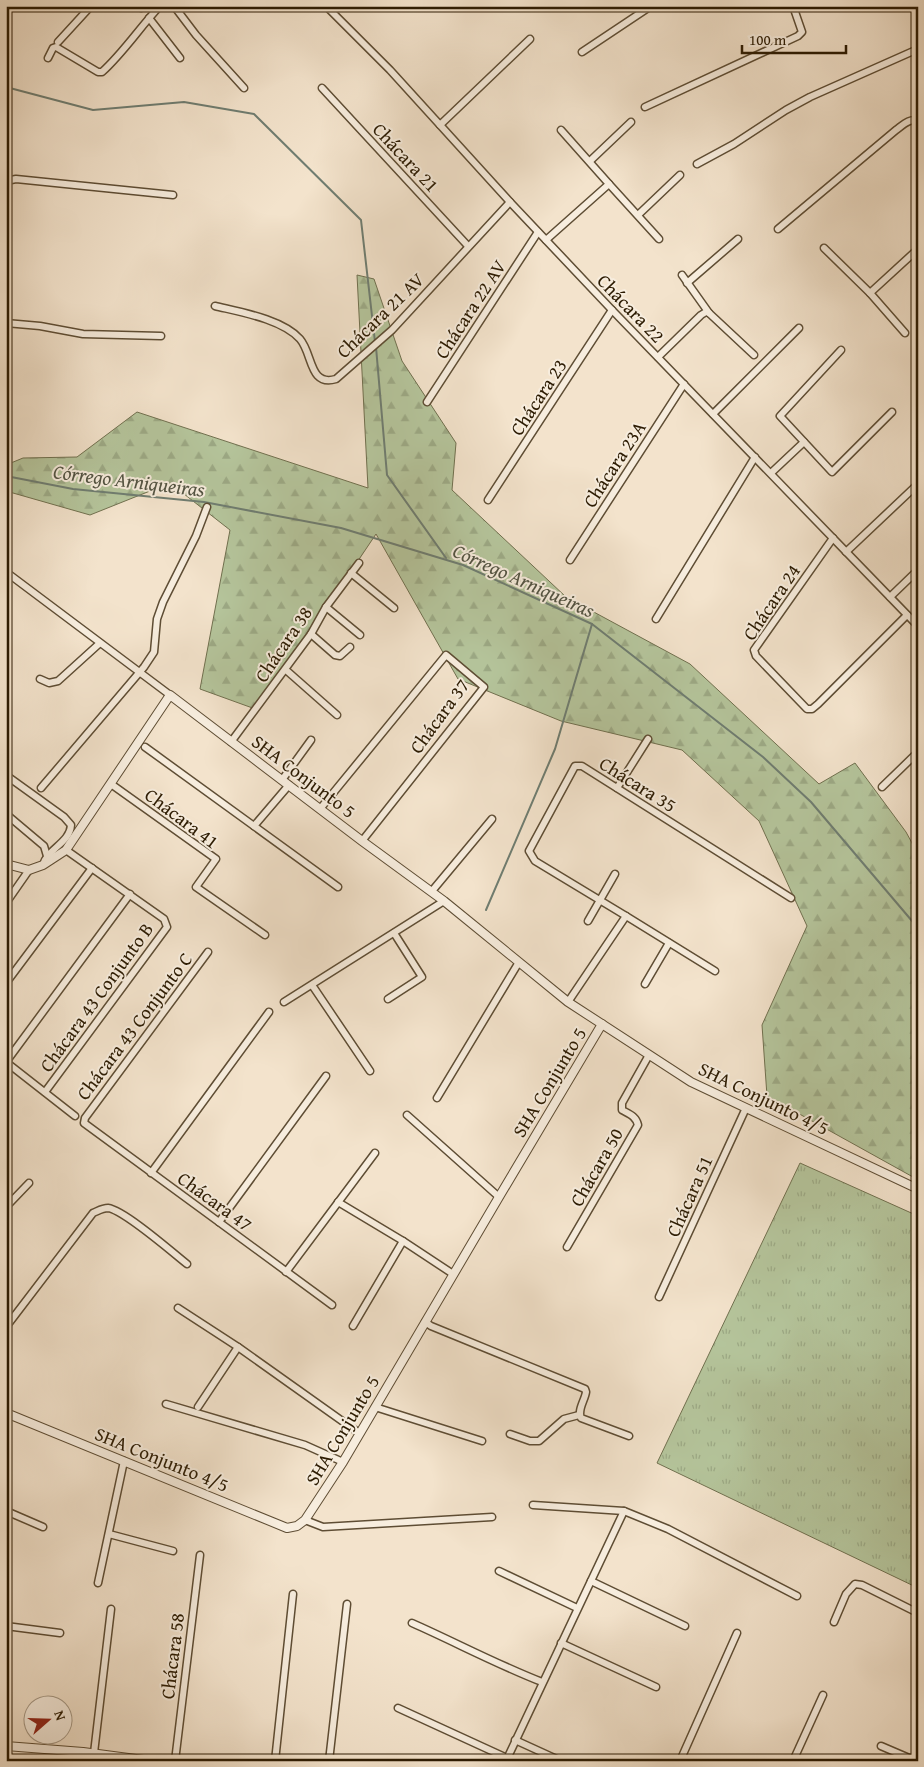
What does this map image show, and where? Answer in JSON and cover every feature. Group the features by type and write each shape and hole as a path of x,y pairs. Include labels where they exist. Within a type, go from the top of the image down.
{"street":[{"path":"58,42 91,6"},
{"path":"138,6 142,8 147,6"},
{"path":"48,58 53,48 56,47 100,72 126,46 160,6"},
{"path":"174,6 196,35 244,88"},
{"name":"Chácara 22","path":"326,6 390,70 510,202 612,310 918,626"},
{"path":"582,52 651,6"},
{"path":"646,107 798,36 802,32 793,6"},
{"path":"149,18 180,58"},
{"path":"440,125 530,39"},
{"path":"697,164 734,144 786,110 810,97 918,49"},
{"name":"Chácara 21","path":"322,88 468,246"},
{"path":"778,229 902,125 912,120 918,121"},
{"path":"590,161 631,122"},
{"path":"561,130 659,239"},
{"path":"638,216 680,175"},
{"path":"6,181 16,179 173,195"},
{"path":"546,240 609,184"},
{"name":"Chácara 21 AV","path":"215,306 251,314 287,328 300,338 316,375 327,382 336,379 392,330 510,202"},
{"name":"Chácara 22 AV","path":"427,402 538,232"},
{"path":"688,283 738,239"},
{"path":"824,248 870,294 905,333"},
{"path":"870,294 918,249"},
{"path":"682,275 710,313 754,355"},
{"name":"Chácara 23","path":"488,500 612,310"},
{"path":"658,357 701,315 706,312 710,313"},
{"path":"6,322 83,334 161,336"},
{"path":"714,414 799,328"},
{"path":"841,350 780,416 832,472 892,412"},
{"name":"Chácara 23A","path":"570,560 684,384"},
{"path":"771,474 804,442"},
{"path":"656,619 755,457"},
{"path":"846,552 918,484"},
{"path":"41,788 154,652 158,619 163,602 196,536 207,507"},
{"name":"Chácara 24","path":"833,538 754,650 756,656 807,709 812,709 907,615"},
{"name":"Chácara 38","path":"231,742 286,670 326,608 359,563"},
{"path":"890,597 918,570"},
{"name":"SHA Conjunto 5","path":"6,572 362,841 432,891 568,1002 602,1024 343,1462 305,1520"},
{"path":"351,573 394,608"},
{"path":"326,608 360,636"},
{"path":"311,634 335,655 340,656 350,647"},
{"path":"40,679 49,683 58,681 100,643"},
{"name":"Chácara 37","path":"320,809 446,655 484,687 362,841"},
{"path":"286,670 337,715"},
{"path":"6,864 29,870 44,865 66,850 170,695"},
{"path":"617,788 648,739"},
{"path":"282,780 311,740"},
{"path":"144,747 338,888"},
{"path":"882,787 918,752"},
{"name":"Chácara 35","path":"715,972 535,861 529,851 575,766 582,766 791,898"},
{"path":"7,776 64,817 71,825 66,838 47,856 44,865"},
{"name":"Chácara 41","path":"111,784 216,859 196,887 265,935"},
{"path":"254,826 289,786"},
{"path":"6,814 44,846 47,856"},
{"path":"432,891 492,819"},
{"path":"66,850 130,894 6,1062 75,1116"},
{"path":"6,983 92,868"},
{"path":"6,903 29,870"},
{"path":"588,921 615,874"},
{"name":"Chácara 43 Conjunto B","path":"46,1092 167,927 164,919 130,894"},
{"path":"284,1002 444,901"},
{"path":"568,1002 626,916"},
{"path":"388,999 422,976 394,933"},
{"path":"646,984 669,943"},
{"name":"Chácara 43 Conjunto C","path":"85,1118 208,952"},
{"path":"437,1098 519,962"},
{"path":"312,985 370,1071"},
{"path":"151,1173 269,1012"},
{"name":"SHA Conjunto 4/5","path":"602,1024 691,1082 918,1189"},
{"name":"Chácara 50","path":"568,1246 638,1125 637,1120 622,1110 622,1103 649,1056"},
{"path":"219,1222 326,1076"},
{"name":"Chácara 51","path":"659,1297 746,1108"},
{"path":"407,1115 498,1197"},
{"name":"Chácara 47","path":"85,1118 86,1125 332,1305"},
{"path":"286,1272 374,1153"},
{"path":"6,1207 29,1184"},
{"path":"338,1202 453,1274"},
{"path":"6,1327 93,1214 101,1209 110,1208 143,1228 187,1264"},
{"path":"353,1326 403,1241"},
{"path":"178,1308 238,1347 359,1433"},
{"path":"425,1322 585,1389 585,1398 579,1415"},
{"path":"198,1407 238,1347"},
{"path":"166,1404 305,1445 343,1462"},
{"path":"375,1407 482,1441"},
{"name":"SHA Conjunto 4/5","path":"6,1413 287,1528 297,1526 305,1520"},
{"path":"510,1434 530,1442 539,1441 564,1419 579,1415"},
{"path":"579,1415 585,1420 629,1436"},
{"path":"98,1583 124,1461"},
{"path":"533,1505 624,1511 660,1526 798,1596"},
{"path":"6,1511 44,1527"},
{"path":"398,1708 506,1760 624,1511"},
{"path":"305,1520 323,1527 492,1517"},
{"path":"109,1534 173,1551"},
{"name":"Chácara 58","path":"174,1761 200,1555"},
{"path":"499,1571 577,1608"},
{"path":"590,1581 685,1626"},
{"path":"834,1622 846,1594 855,1584 862,1585 918,1613"},
{"path":"275,1761 293,1594"},
{"path":"329,1761 347,1604"},
{"path":"94,1753 111,1609"},
{"path":"412,1623 542,1682"},
{"path":"6,1626 60,1633"},
{"path":"680,1761 737,1633"},
{"path":"561,1643 656,1687"},
{"path":"793,1761 822,1695"},
{"path":"515,1740 561,1761"},
{"path":"6,1746 94,1753 151,1761"},
{"path":"881,1746 917,1761"},
{"path":"82,1761 83,1752"}],"green space":[{"path":"357,275 374,279 402,361 456,443 452,490 566,597 690,664 819,784 855,763 906,832 918,854 918,1168 913,1177 767,1096 762,1025 807,926 759,821 682,750 561,721 458,679 376,534 258,710 200,689 230,530 170,483 90,515 6,491 6,465 23,458 77,457 137,412 368,488"},
{"path":"800,1163 918,1216 918,1588 657,1463"}],"waterway":[{"path":"6,87 93,110 184,102 254,114 361,220 375,342"},
{"path":"376,347 387,475 446,558"},
{"name":"Córrego Arniqueiras","path":"6,476 73,489 204,502 341,528 463,565 592,624 763,757 811,802 918,928"},
{"path":"486,910 555,749 592,624"}]}
